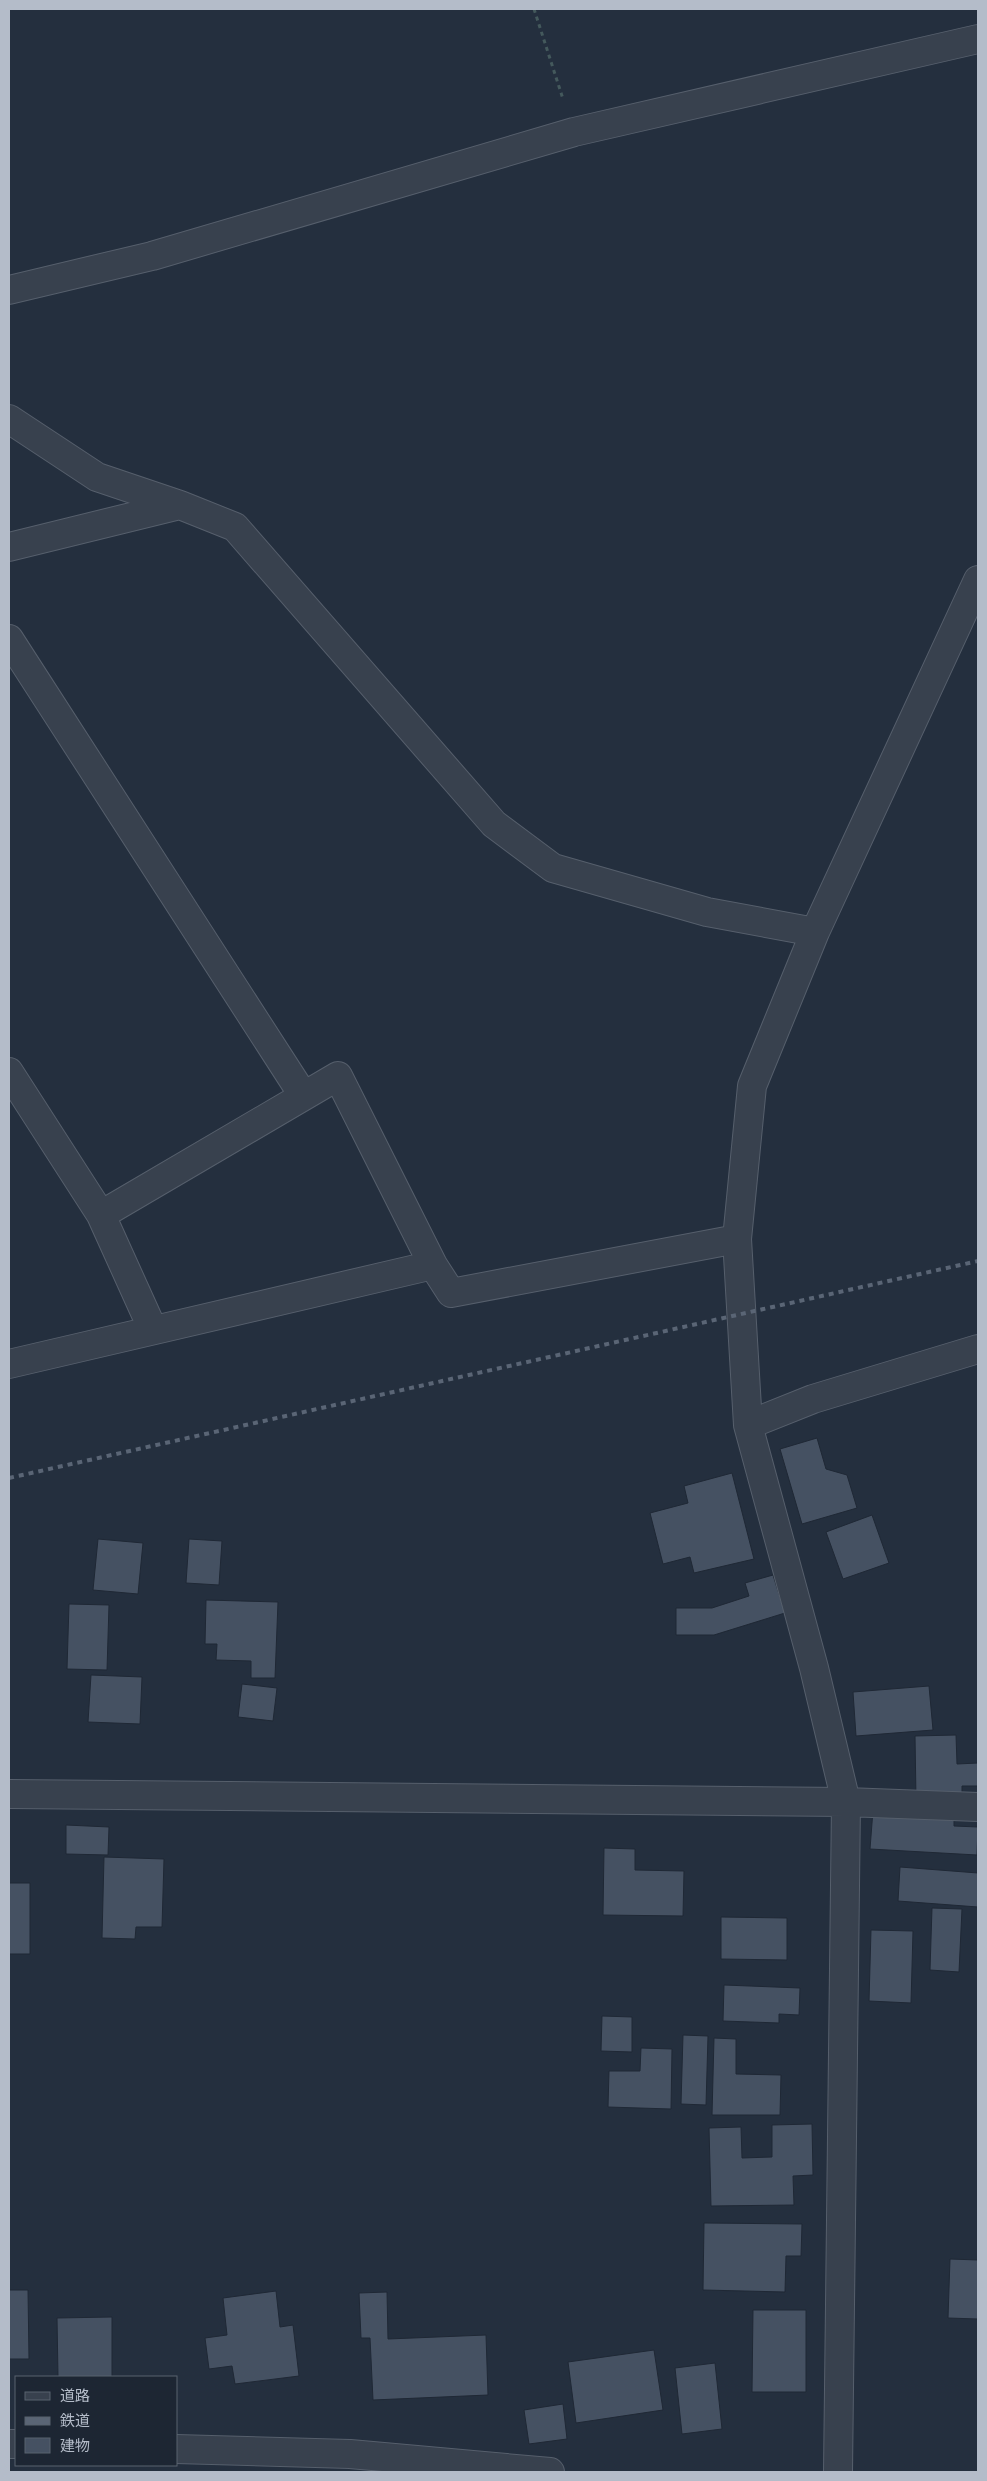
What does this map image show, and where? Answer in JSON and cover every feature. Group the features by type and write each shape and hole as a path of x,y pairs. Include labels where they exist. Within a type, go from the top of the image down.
{"street":[{"path":"9,290 152,256 574,132 978,39"},
{"path":"9,419 97,477 180,505 235,527 494,824 553,868 707,912 815,932"},
{"path":"9,547 180,505"},
{"path":"838,2472 846,1802 814,1668 748,1425 737,1239 752,1086 815,932 978,580"},
{"path":"9,639 303,1096"},
{"path":"9,1072 101,1215 152,1330"},
{"path":"101,1215 338,1076 434,1265 451,1293 737,1239"},
{"path":"9,1364 434,1265"},
{"path":"748,1425 813,1398 978,1349"},
{"path":"9,1794 846,1802 978,1807"},
{"path":"178,2449 350,2454 550,2472"}],"path":[{"path":"534,9 574,132"}],"building":[{"path":"817,1438 826,1469 847,1475 857,1508 802,1524 780,1449"},
{"path":"732,1473 754,1559 694,1573 690,1557 663,1564 650,1513 688,1503 684,1486"},
{"path":"872,1515 889,1563 843,1579 826,1532"},
{"path":"98,1539 143,1543 138,1594 93,1590"},
{"path":"189,1539 222,1541 219,1585 186,1583"},
{"path":"773,1575 785,1613 714,1635 676,1635 676,1608 712,1608 749,1596 745,1583"},
{"path":"206,1600 278,1602 275,1678 251,1678 251,1661 216,1660 217,1644 205,1644"},
{"path":"69,1604 109,1605 107,1670 67,1669"},
{"path":"91,1675 142,1677 140,1724 88,1722"},
{"path":"242,1684 277,1688 273,1721 238,1717"},
{"path":"929,1686 933,1730 856,1736 853,1692"},
{"path":"956,1735 957,1764 978,1763 978,1786 962,1786 962,1799 916,1800 915,1736"},
{"path":"873,1810 954,1814 954,1826 978,1827 977,1855 870,1849"},
{"path":"66,1825 109,1827 108,1855 66,1854"},
{"path":"604,1848 635,1849 635,1870 684,1871 683,1916 603,1915"},
{"path":"104,1857 164,1859 162,1927 136,1927 135,1939 102,1938"},
{"path":"900,1867 978,1873 978,1907 898,1901"},
{"path":"9,1883 30,1883 30,1954 9,1954"},
{"path":"932,1908 962,1909 959,1972 930,1970"},
{"path":"721,1917 787,1918 787,1960 721,1959"},
{"path":"871,1930 913,1931 911,2003 869,2001"},
{"path":"724,1985 800,1988 799,2015 779,2014 779,2023 723,2021"},
{"path":"602,2016 632,2017 632,2052 601,2051"},
{"path":"683,2035 708,2036 706,2105 681,2104"},
{"path":"714,2038 736,2039 736,2074 781,2075 780,2115 712,2115"},
{"path":"641,2048 672,2049 671,2109 608,2107 609,2071 640,2071"},
{"path":"812,2124 813,2175 793,2176 794,2205 711,2206 709,2128 741,2127 742,2158 772,2157 772,2125"},
{"path":"704,2223 802,2224 801,2256 786,2256 785,2292 703,2290"},
{"path":"950,2259 978,2260 978,2319 948,2318"},
{"path":"9,2290 28,2290 29,2359 9,2359"},
{"path":"276,2291 280,2327 293,2325 299,2376 235,2384 232,2366 209,2369 205,2338 227,2335 223,2298"},
{"path":"387,2292 388,2339 486,2335 488,2395 373,2400 370,2338 361,2338 359,2293"},
{"path":"753,2310 806,2310 806,2392 752,2392"},
{"path":"112,2317 112,2376 58,2376 57,2318"},
{"path":"654,2350 663,2410 576,2423 568,2362"},
{"path":"715,2363 722,2429 682,2434 675,2368"},
{"path":"563,2404 567,2439 529,2444 524,2410"}],"railway":[{"path":"9,1478 978,1261"}]}
